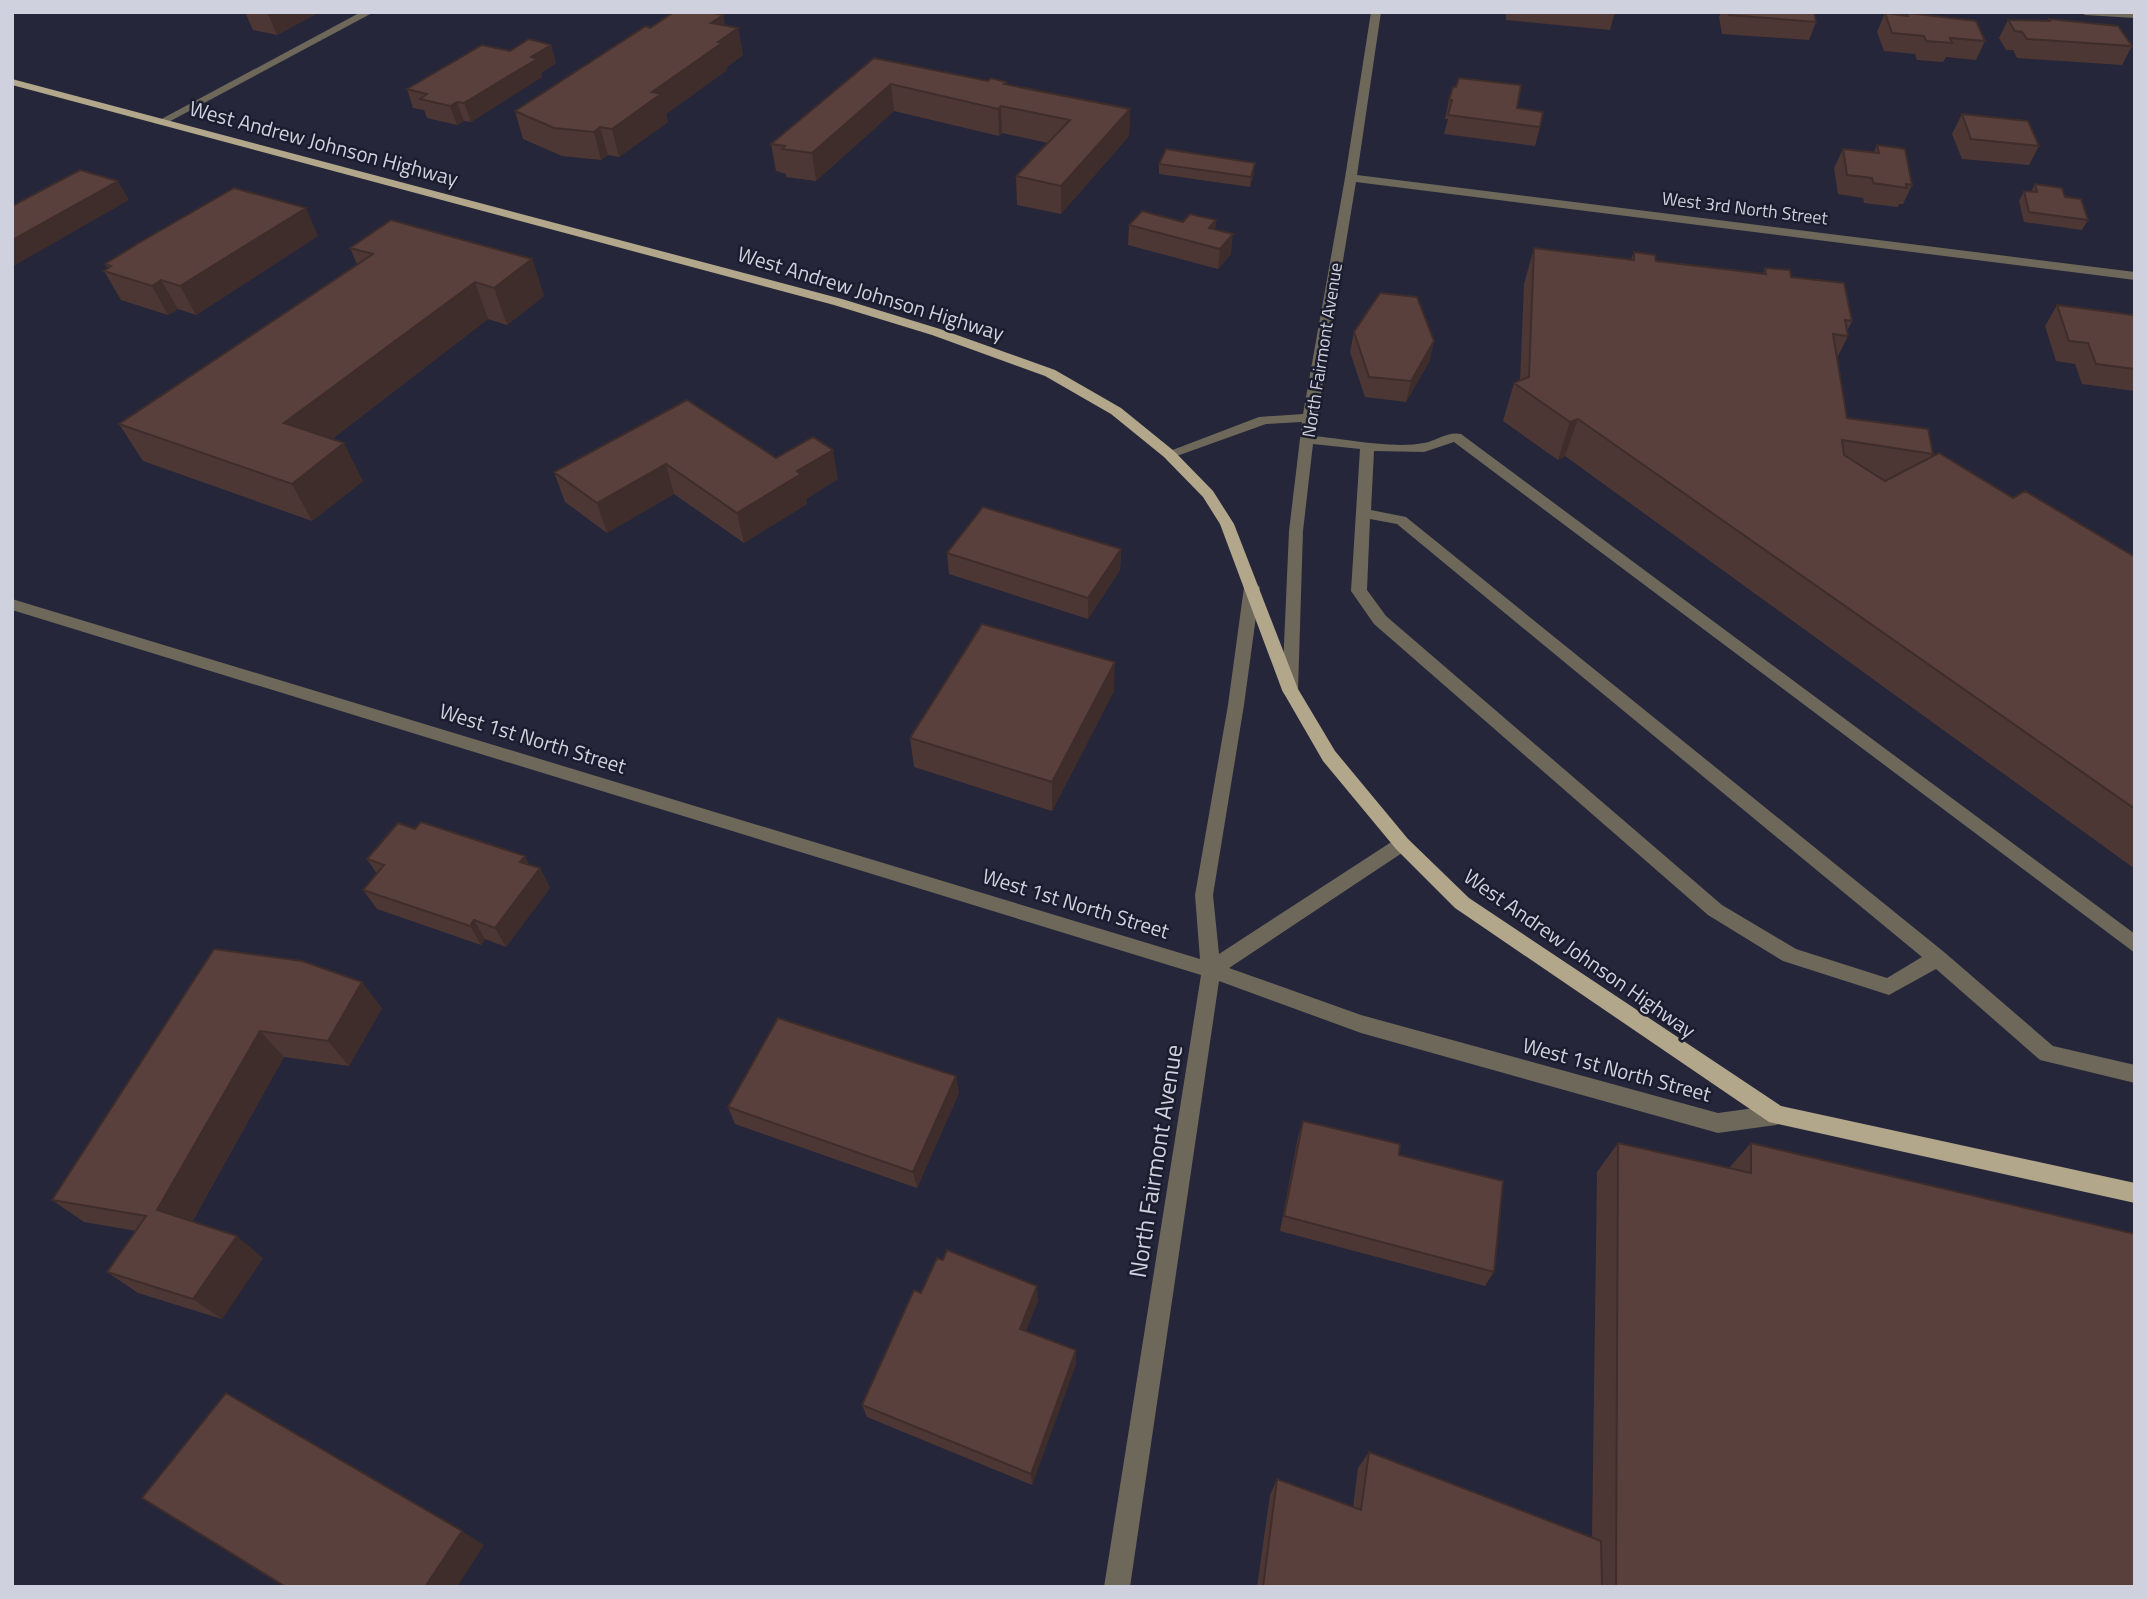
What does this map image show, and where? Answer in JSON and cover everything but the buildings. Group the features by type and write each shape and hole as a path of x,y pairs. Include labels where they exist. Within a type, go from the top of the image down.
{"main road":[{"name":"West Andrew Johnson Highway","path":"12,82 838,302 936,332 1050,373 1116,411 1169,454 1208,494 1227,524 1290,690 1329,756 1402,845 1462,903 1776,1115"},
{"name":"West 1st North Street","path":"1776,1115 2135,1193"}],"street":[{"path":"159,123 369,12"},
{"name":"North Fairmont Avenue","path":"1290,690 1296,531 1309,418 1351,178 1376,12"},
{"path":"2085,12 2135,15"},
{"name":"West 3rd North Street","path":"1351,178 2135,276"},
{"path":"1169,454 1264,420 1309,418"},
{"path":"1307,439 1367,446 1424,448 1456,437 2135,946"},
{"path":"1367,446 1359,592 1380,620 1715,910 1790,955 1889,987 1937,958"},
{"path":"1363,513 1401,520 1937,958 2047,1054 2135,1074"},
{"name":"North Fairmont Avenue","path":"1117,1587 1210,970 1204,895 1236,705 1252,587"},
{"name":"West 1st North Street","path":"12,604 1210,970 1361,1024 1718,1123 1776,1115"},
{"path":"1210,970 1402,845"}]}
